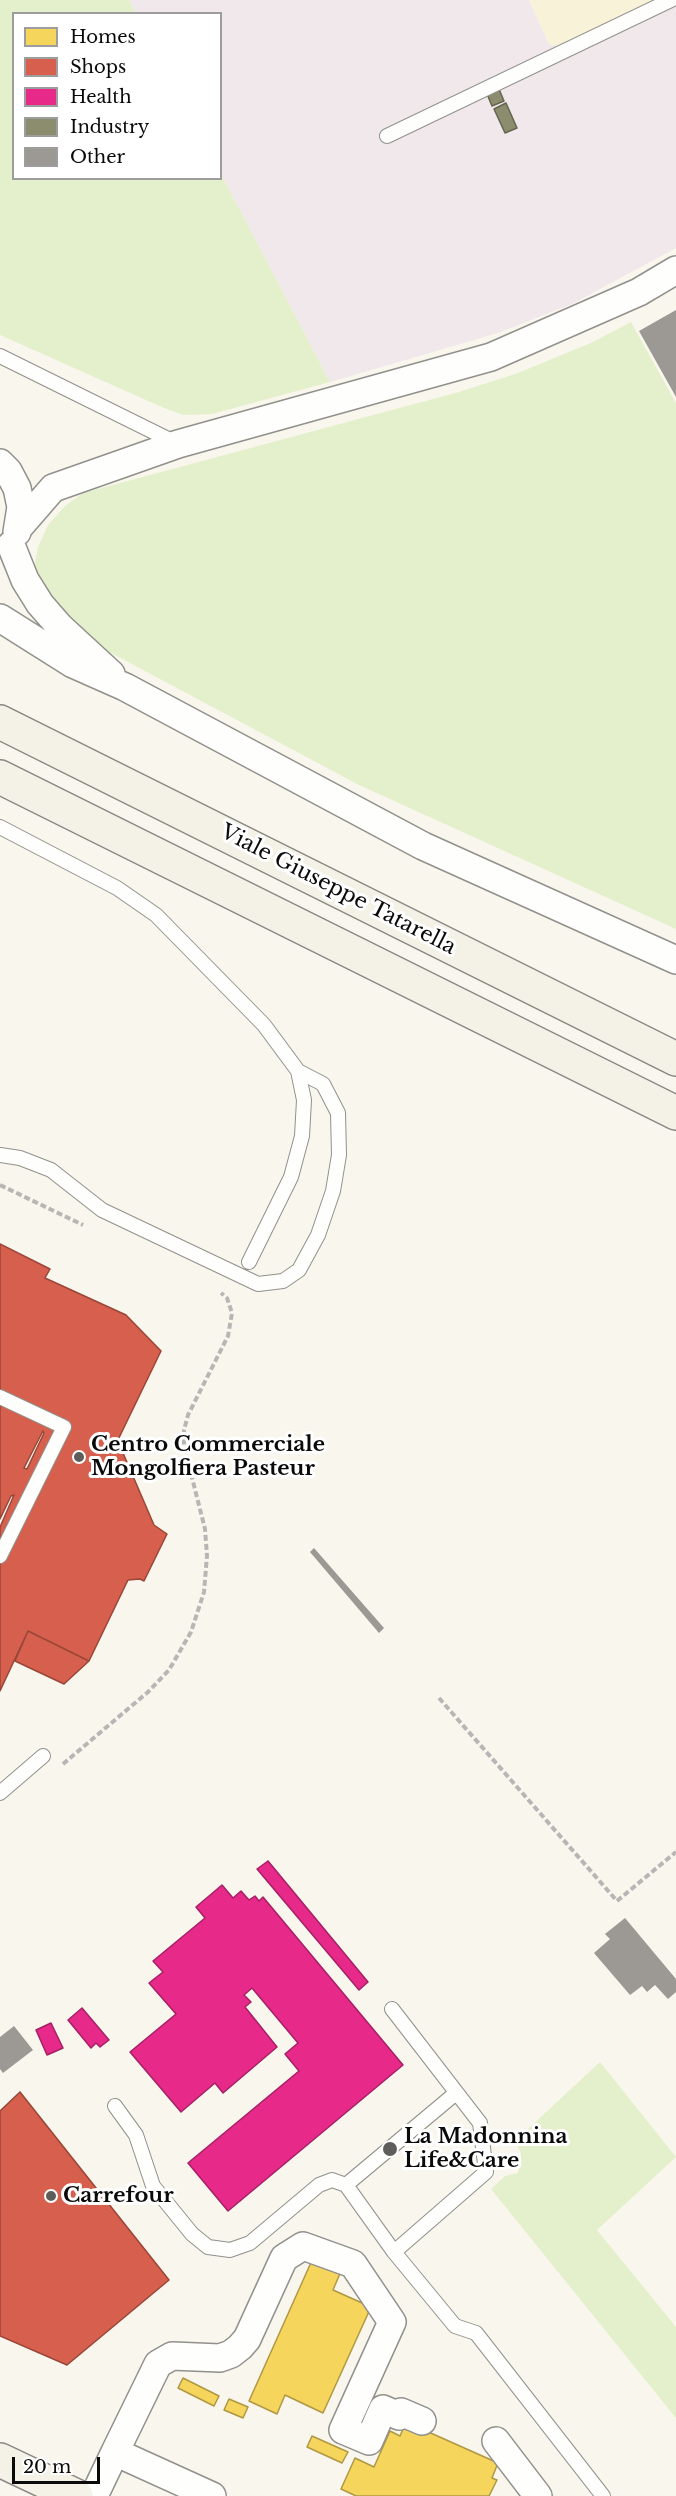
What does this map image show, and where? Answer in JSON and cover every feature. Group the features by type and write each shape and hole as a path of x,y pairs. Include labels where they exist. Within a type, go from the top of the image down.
{"main road":[{"name":"Viale Giuseppe Tatarella","path":"0,722 676,1059"},
{"path":"0,777 672,1110"},
{"path":"0,2460 76,2496"}],"street":[{"path":"10,543 53,488 178,444 490,357 639,292 676,270"},
{"path":"4,467 53,488"},
{"path":"4,467 17,488 21,507 10,543 25,580 40,604 60,627 125,687"},
{"path":"0,618 73,664 125,687 423,846 676,960"},
{"path":"94,2496 158,2364 172,2356 220,2358 240,2347 247,2339 284,2258 303,2246 353,2264 392,2322 343,2430 369,2441 383,2409 399,2416 401,2412 422,2421"},
{"path":"496,2441 538,2496"},
{"path":"115,2452 212,2496"}],"lane":[{"path":"387,136 671,0"},
{"path":"0,356 178,444"},
{"path":"0,827 117,888 156,915 264,1025 298,1071 304,1100 299,1146 291,1178 249,1262"},
{"path":"0,1155 20,1158 51,1170 102,1210 258,1284 283,1281 299,1270 318,1235 333,1191 339,1155 338,1113 323,1084 298,1071"},
{"path":"0,1397 63,1427 0,1556"},
{"path":"0,1793 43,1756"},
{"path":"392,2009 480,2123 486,2172 394,2252"},
{"path":"345,2185 456,2093"},
{"path":"115,2106 136,2134 153,2186 192,2234 208,2247 230,2250 250,2243 319,2185 332,2180 345,2185 394,2252 455,2326 476,2333 603,2496"}],"path":[{"path":"0,1185 91,1228"},
{"path":"61,1765 148,1692 169,1670 191,1632 204,1592 207,1556 205,1530 184,1446 184,1431 188,1415 228,1336 232,1313 227,1298 213,1286"},
{"path":"439,1698 617,1901 676,1852"}],"shaded area":[{"path":"129,0 529,0 549,44 559,47 652,0 676,0 676,248 572,304 498,333 330,382 222,176 222,12 135,12"},
{"path":"529,0 652,0 560,47 549,44"}],"green space":[{"path":"0,0 129,0 135,12 12,12 12,180 222,180 222,176 330,382 212,414 183,415 0,335"},
{"path":"631,322 676,403 676,929 359,785 98,646 74,628 39,587 34,568 38,547 48,525 65,506 83,493 459,392 518,373 593,342"},
{"path":"600,2062 676,2157 597,2230 676,2327 676,2418 491,2189 505,2176 518,2173 521,2154 515,2141"}],"building: Homes":[{"path":"313,2258 341,2271 333,2290 371,2307 323,2413 285,2395 277,2414 249,2401"},
{"path":"183,2378 219,2396 214,2406 178,2388"},
{"path":"229,2399 248,2407 243,2418 224,2410"},
{"path":"406,2422 498,2463 492,2478 497,2480 489,2496 356,2496 341,2489 355,2458 374,2467 390,2431 400,2436"},
{"path":"312,2436 348,2452 342,2463 307,2447"}],"building: Shops":[{"name":"Centro Commerciale Mongolfiera Pasteur","path":"0,1244 50,1269 45,1278 126,1315 161,1351 116,1444 120,1446 154,1525 167,1534 144,1581 128,1580 89,1661 28,1631 0,1691 0,1527 14,1495 11,1496 0,1519","holes":["43,1431 27,1469 24,1468"]},
{"path":"28,1631 89,1661 64,1684 15,1661"},
{"name":"Carrefour","path":"20,2092 169,2280 67,2365 0,2336 0,2111"}],"building: Health":[{"path":"268,1861 368,1982 359,1990 257,1869"},
{"path":"222,1885 233,1898 241,1891 249,1900 255,1896 259,1901 263,1897 403,2065 228,2211 188,2163 299,2071 285,2054 298,2043 252,1988 244,1995 251,2002 245,2007 277,2047 223,2093 215,2083 181,2112 130,2052 176,2014 149,1983 163,1972 153,1961 205,1918 196,1907"},
{"path":"82,2008 109,2040 100,2047 96,2043 91,2048 68,2020"},
{"path":"51,2023 63,2048 47,2055 36,2030"}],"building: Industry":[{"path":"499,89 504,101 492,106 487,94"},
{"path":"506,103 517,128 505,133 494,109"}],"building: Other":[{"path":"676,310 676,397 639,331"},
{"path":"314,1548 384,1628 379,1633 310,1552"},
{"path":"625,1918 676,1979 676,1992 668,1999 655,1985 647,1992 642,1986 630,1995 594,1953 610,1939 605,1934"},
{"path":"14,2026 33,2050 3,2073 0,2069 0,2037"}],"place":[{"name":"Centro Commerciale Mongolfiera Pasteur","path":"79,1457"},
{"name":"La Madonnina Life&Care","path":"390,2149"},
{"name":"Carrefour","path":"51,2196"}]}
